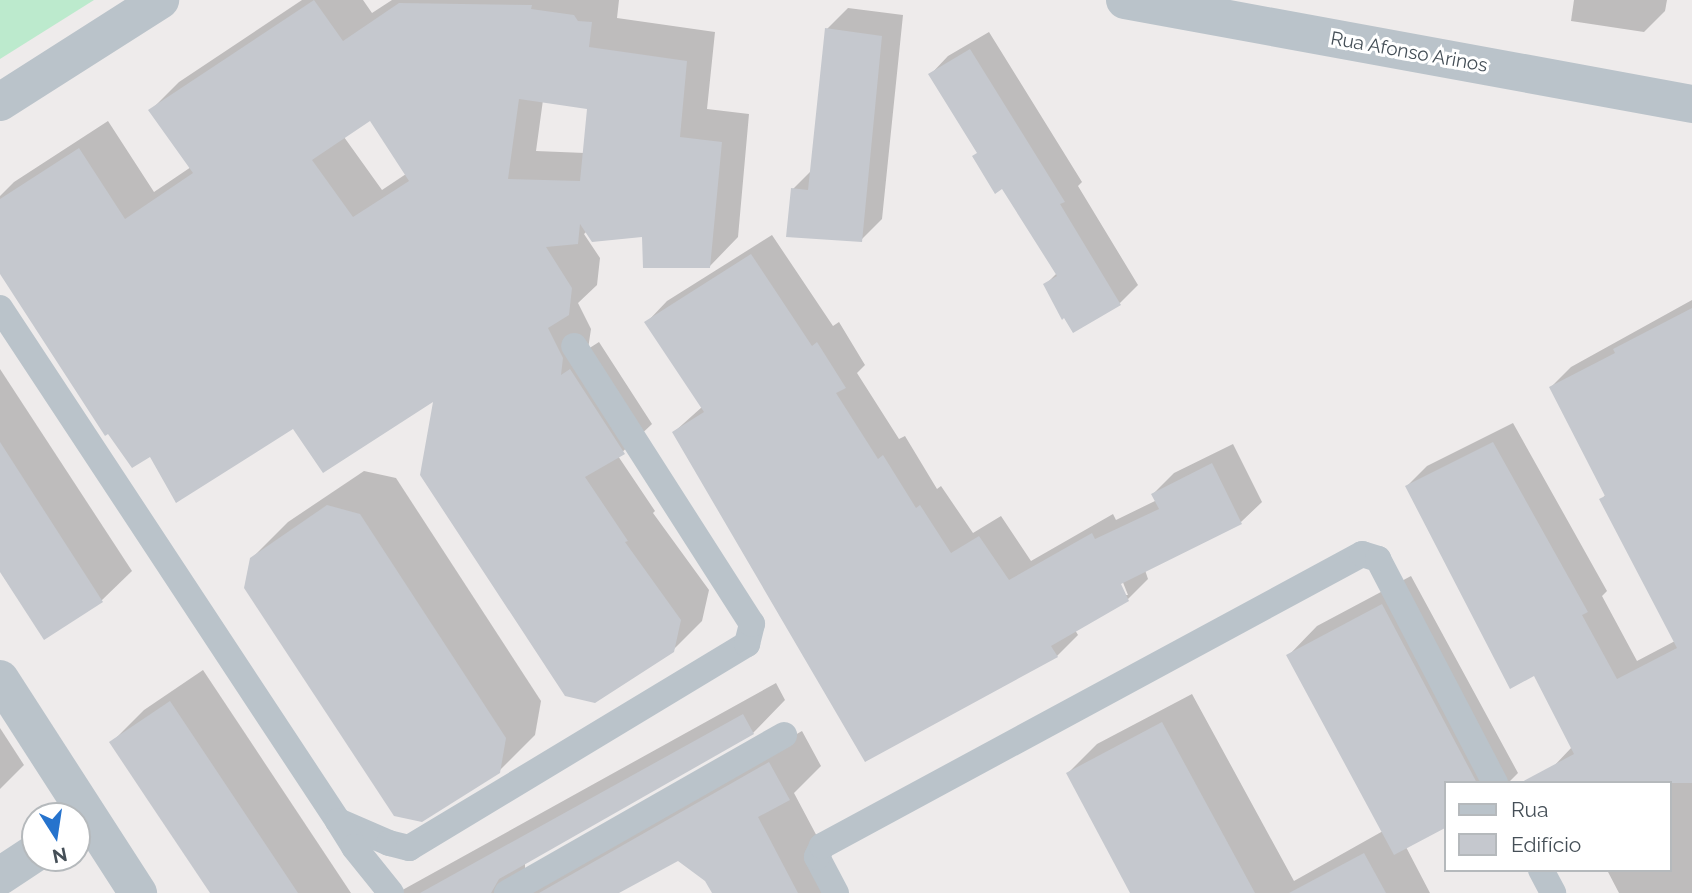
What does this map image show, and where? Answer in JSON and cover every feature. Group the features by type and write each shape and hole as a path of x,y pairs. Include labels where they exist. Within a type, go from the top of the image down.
{"street":[{"name":"Rua Afonso Arinos","path":"1125,0 1692,104"},
{"path":"0,102 147,5"},
{"path":"0,679 72,802"},
{"path":"91,831 138,893"},
{"path":"0,876 21,862"}],"lane":[{"path":"0,308 354,847 391,893"},
{"path":"338,821 389,843 409,848 747,644 752,624 574,346"},
{"path":"836,893 817,857 822,846 1362,554 1378,559 1494,781"},
{"path":"507,893 784,735"},
{"path":"1542,872 1553,893"}],"green space":[{"path":"0,0 94,0 0,59"}],"building":[{"path":"314,0 343,41 399,3 532,5 531,9 574,15 578,21 592,22 589,47 687,61 680,137 722,142 710,268 643,268 642,237 592,242 580,224 578,244 546,247 572,288 569,315 548,328 563,358 561,375 570,369 625,454 585,477 628,541 625,542 681,620 674,652 595,703 565,696 420,475 433,402 323,473 293,429 176,503 150,457 132,468 108,434 105,436 0,274 0,199 79,148 125,219 193,173 148,110","holes":["519,99 587,109 580,181 508,179","370,121 409,181 353,217 312,160"]},
{"path":"825,28 882,36 862,242 786,237 791,188 808,190"},
{"path":"970,49 1065,202 1060,204 1121,305 1073,333 1064,318 1062,320 1043,284 1057,276 1002,189 995,194 972,156 977,153 928,74"},
{"path":"751,254 812,346 817,342 846,388 836,393 878,459 883,455 916,508 920,505 951,553 979,536 1009,580 1092,533 1095,539 1159,509 1151,494 1212,463 1242,524 1121,584 1129,601 1051,646 1058,657 865,762 672,432 704,412 644,322"},
{"path":"1692,308 1692,783 1524,781 1574,754 1534,676 1510,689 1405,486 1493,442 1588,612 1582,615 1617,679 1677,648 1599,499 1605,496 1549,387 1615,353 1613,349"},
{"path":"0,442 103,602 44,640 0,572"},
{"path":"327,505 360,514 506,738 500,773 422,822 394,816 244,588 250,558"},
{"path":"1382,604 1476,781 1444,781 1444,829 1394,855 1286,655"},
{"path":"170,701 298,893 210,893 109,742"},
{"path":"743,714 754,734 499,879 491,893 420,893"},
{"path":"1162,722 1255,893 1130,893 1066,773"},
{"path":"769,762 790,800 758,817 798,893 712,893 705,881 678,861 619,893 539,893"},
{"path":"1364,853 1386,893 1289,893"}]}
